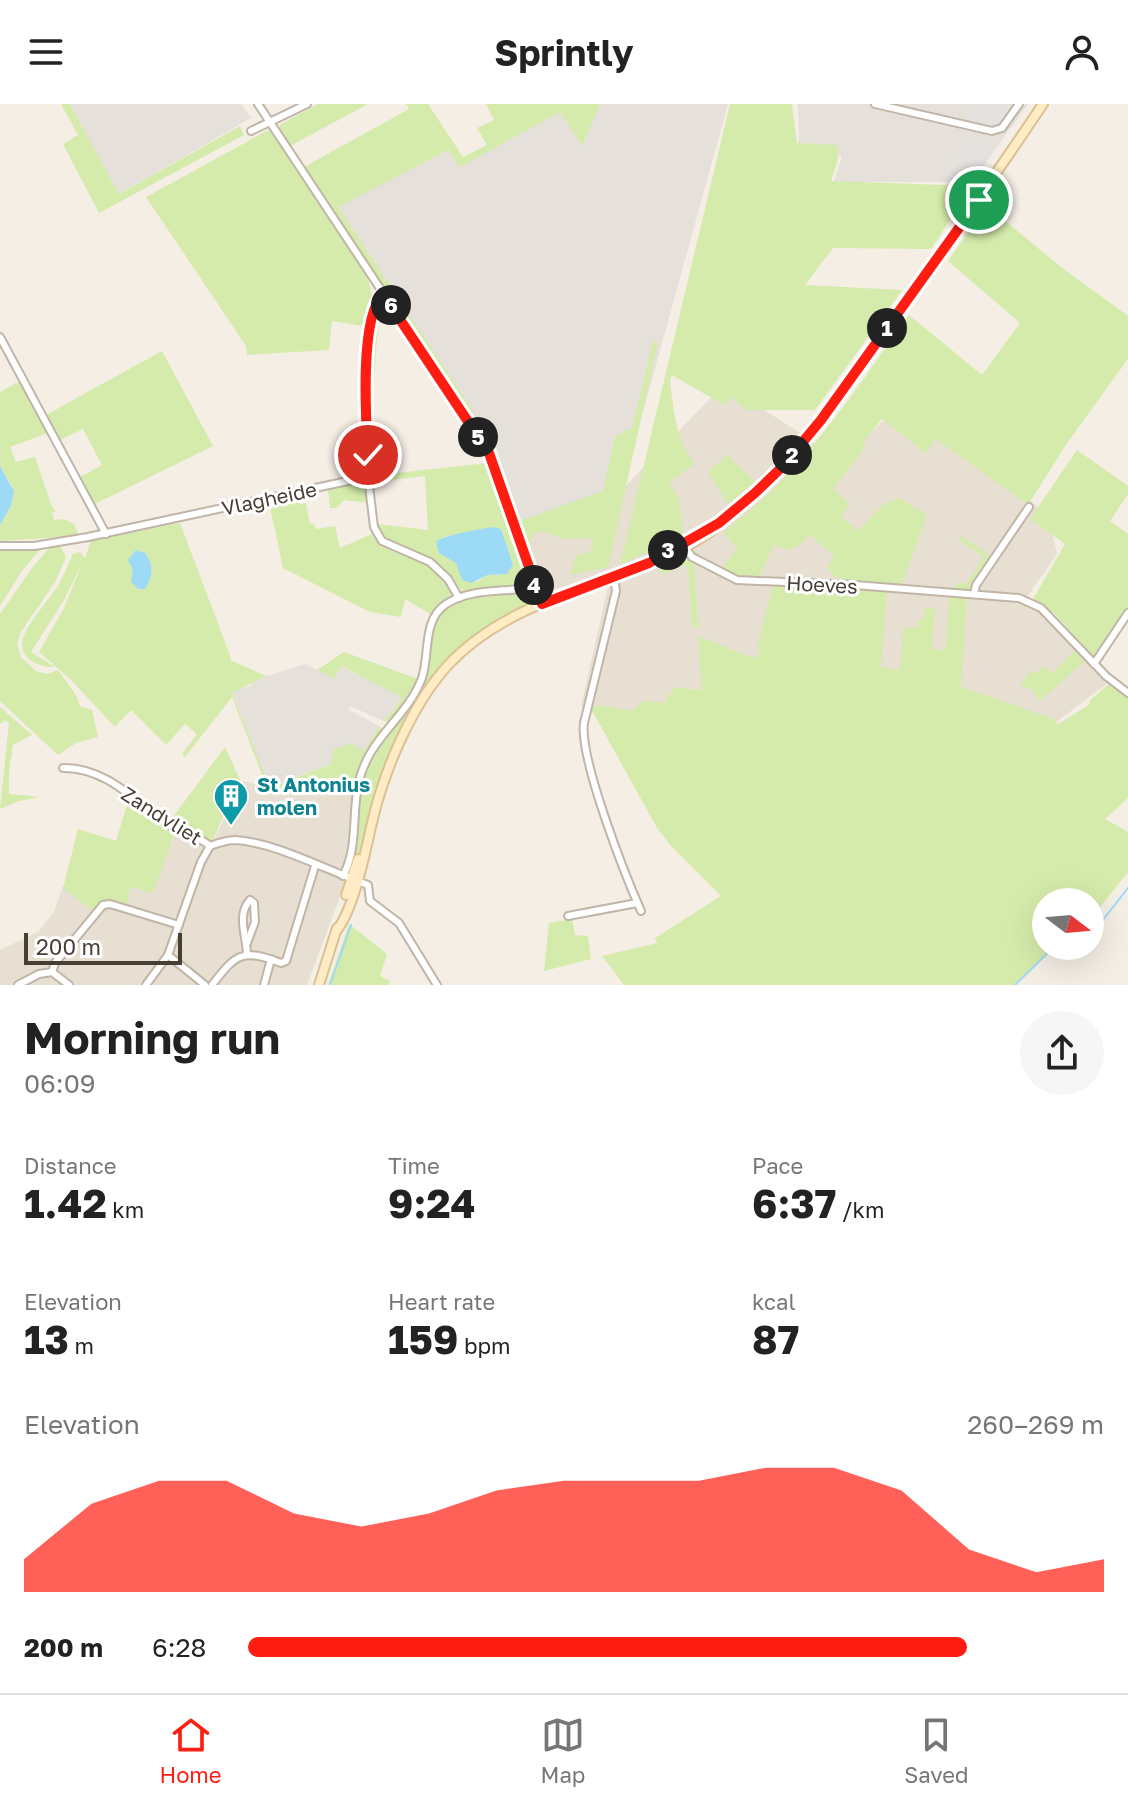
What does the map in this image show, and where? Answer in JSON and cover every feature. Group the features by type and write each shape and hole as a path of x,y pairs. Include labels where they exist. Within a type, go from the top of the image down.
{"main road":[{"path":"319,985 350,879 371,829 402,737 433,683 482,634 503,621 650,562 683,545 719,523 781,468 821,420 979,200 1043,104"}],"street":[{"path":"258,104 489,453 542,604"},
{"path":"251,131 307,104"},
{"path":"875,104 992,131 1006,124 1019,104"},
{"path":"367,465 365,372 374,309 383,294"},
{"path":"0,337 106,534"},
{"name":"Vlagheide","path":"0,546 49,544 106,534 357,479 369,486 374,527 382,541 430,562 448,579 459,598"},
{"path":"974,594 976,585 1029,507"},
{"name":"Hoeves","path":"683,545 692,557 737,580 855,585 1019,598 1041,608 1094,664 1128,693"},
{"path":"614,577 616,591 583,738 587,759 641,911"},
{"path":"437,985 403,929 370,901 368,885 350,879 357,791 367,757 384,731 405,708 419,684 432,620 440,609 459,598 487,590 535,587"},
{"path":"1094,664 1128,613"},
{"name":"Zandvliet","path":"63,768 85,771 107,779 172,827 210,846 230,840 245,841 350,879"},
{"path":"146,985 168,955 202,859 210,846"},
{"path":"212,985 232,959 247,955 281,963 287,959 315,866"},
{"path":"247,943 243,915 250,900 254,903 255,914 247,955"},
{"path":"568,916 637,903"},
{"path":"52,972 55,963 103,905 110,904 179,925"},
{"path":"168,955 205,985"},
{"path":"264,985 271,959"},
{"path":"18,985 39,974 52,972 69,985"}],"shaded area":[{"path":"70,104 241,104 251,118 119,194"},
{"path":"591,104 728,104 633,448 630,449 617,495 515,523 494,457 332,207 450,145 461,162 562,109"},
{"path":"798,104 1028,104 972,182 834,182 842,156 799,144"},
{"path":"972,104 1015,104 1002,123 994,127 968,120"},
{"path":"967,140 996,147 972,182 943,179"},
{"path":"724,384 842,460 903,402 1042,510 1057,554 1027,597 1113,679 1054,724 674,687 662,718 581,706 611,573 541,593 515,523 617,495"},
{"path":"305,664 333,678 340,666 403,697 383,721 350,706 349,710 379,726 364,751 271,787 261,779 264,775 232,692 252,685 251,681"},
{"path":"324,776 364,787 358,848 307,985 0,985 0,950 38,932 54,912 63,886 94,910 106,901 125,904 132,885 152,891 179,825 214,839 243,781 288,791"}],"green space":[{"path":"61,104 70,104 119,194 240,126 244,135 99,213 63,144 78,135"},
{"path":"318,104 368,104 290,146 279,130 281,124"},
{"path":"406,104 428,104 463,157 487,145 477,128 494,120 486,104 600,104 582,146 560,112 460,167 448,150 338,207 473,411 469,416 304,167 409,109"},
{"path":"730,104 792,104 797,143 837,145 838,159 831,181 972,186 931,249 833,248 805,285 902,290 815,410 747,410 731,397 724,405 672,375 670,381 676,425 683,445 695,464 669,482 679,499 683,535 620,565"},
{"path":"270,129 368,279 372,296 369,327 332,321 329,350 247,355 246,346 146,197"},
{"path":"987,206 1061,267 1128,316 1128,359 1067,443 1028,505 936,439 925,453 882,419 833,489 850,504 841,517 858,531 883,505 899,498 927,515 902,584 837,579 827,568 834,556 810,535 794,548 774,545 758,578 739,577 721,570 737,548 723,532 802,459 909,315 982,375 1020,323 948,261"},
{"path":"380,304 372,400 377,475 488,463 528,576 524,586 463,592 441,567 385,540 379,533 377,524 428,530 425,476 374,482 371,474 367,396 376,310","holes":["480,529 501,529 513,564 501,575 488,575 477,582 459,568 444,536 470,534"]},
{"path":"653,341 658,342 608,567 570,575 576,556 590,552 593,538 564,539 542,531 533,534 527,550 517,522 603,491 615,436 632,428"},
{"path":"162,351 213,446 95,504 80,477 102,465 83,429 60,440 46,415"},
{"path":"20,381 48,433 10,447 16,462 35,457 56,511 52,513 54,520 64,519 74,524 79,536 0,541 0,525 11,506 12,486 0,466 0,392"},
{"path":"1077,450 1128,486 1128,494 1110,521 1128,534 1128,607 1096,659 1055,614 1033,599 1065,544 1030,519"},
{"path":"727,455 755,482 728,504 708,472"},
{"path":"358,483 366,487 368,503 344,500 337,508 330,508 328,489"},
{"path":"296,496 301,505 306,503 310,524 314,524 316,529 335,526 340,548 372,534 382,546 422,562 435,571 451,589 450,597 432,615 405,599 401,617 370,612 283,568 269,502"},
{"path":"180,523 230,660 266,676 232,693 265,775 261,780 272,787 331,764 333,750 350,743 364,751 379,726 382,729 363,760 354,790 323,779 293,794 258,785 262,775 232,697 185,757 182,754 197,734 185,724 166,745 131,710 115,727 71,680 39,652 64,608 83,561 64,600 31,652 55,667 36,664 26,656 22,645 26,631 59,584 73,554 80,552 85,558 91,541"},
{"path":"961,536 993,557 971,590 954,588 957,583 967,583 984,557 959,540"},
{"path":"60,546 66,557 55,582 21,632 17,644 21,657 36,671 47,674 58,670 80,706 92,710 98,737 76,743 58,755 0,701 0,614 50,547"},
{"path":"42,547 21,572 0,606 0,548"},
{"path":"683,557 694,563 698,629 692,627 688,568 682,565 663,575 659,570"},
{"path":"773,585 887,590 881,667 900,670 903,628 918,627 918,620 924,619 925,608 935,609 932,649 946,650 949,595 967,597 961,687 1054,719 1058,724 1090,704 1089,701 1110,683 1128,697 1128,798 1105,819 1128,832 1128,872 1104,902 1104,888 1032,888 1032,960 1041,960 1016,985 624,985 602,956 657,943 655,938 721,896 657,828 590,707 598,705 632,711 645,700 664,703 675,687 702,690 698,636 753,658 760,654 757,648"},
{"path":"503,593 529,594 531,603 463,645 422,694 394,750 353,870 350,870 365,775 375,752 422,685 439,617 446,608 464,599"},
{"path":"1078,648 1087,659 1040,701 1031,689 1020,686 1030,671 1035,674 1045,666 1052,673"},
{"path":"344,652 418,679 391,721 383,721 402,697 341,666 334,679 317,670"},
{"path":"0,707 32,735 13,745 9,794 41,797 0,809 9,724 6,720 0,724"},
{"path":"225,747 240,780 213,839 208,840 170,821"},
{"path":"129,798 176,830 153,893 131,887 126,907 105,900 94,912 63,888 78,829 116,841"},
{"path":"572,919 575,935 588,936 591,959 544,971 549,923"},
{"path":"349,924 387,954 380,976 390,981 389,985 328,985"}],"water":[{"path":"0,466 14,491 11,506 0,525"},
{"path":"493,527 501,529 513,564 507,574 488,575 471,583 462,580 456,563 439,553 436,542"},
{"path":"136,550 145,553 151,566 150,580 145,589 138,589 131,582 133,570 128,560"}],"waterway":[{"path":"1104,918 1128,888"},
{"path":"330,985 351,925"},
{"path":"1015,985 1041,960"}],"place":[{"name":"St Antonius molen","path":"231,827"}],"route":[{"path":"368,455 365,372 374,309 383,294 489,453 542,604 649,563 719,523 781,468 821,420 979,200"}]}
